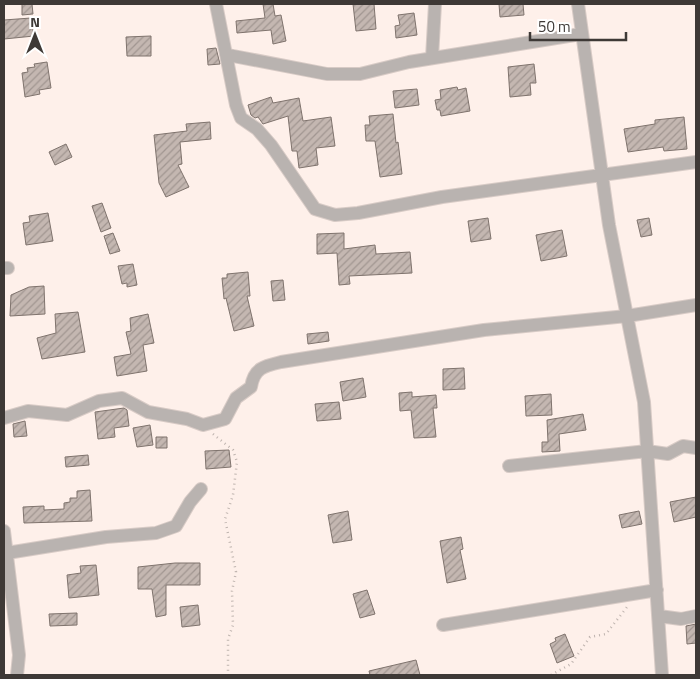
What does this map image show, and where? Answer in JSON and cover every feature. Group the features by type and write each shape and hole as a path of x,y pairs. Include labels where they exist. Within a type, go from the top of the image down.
{"street":[{"path":"216,4 228,54 236,105 241,118 257,129 271,144 315,209 335,215 358,213 442,197 602,173 696,162"},
{"path":"432,58 435,4"},
{"path":"570,4 578,35 609,225 644,402 662,675"},
{"path":"578,4 578,35"},
{"path":"228,54 327,74 360,74 432,58 578,35"},
{"path":"4,418 28,411 67,415 99,401 122,398 148,412 188,419 203,425 225,419 236,398 251,387 253,375 261,367 484,330 627,316 696,305"},
{"path":"509,466 647,451 668,454 683,446 696,448"},
{"path":"6,552 106,536 156,532 176,526 190,502 202,489"},
{"path":"4,531 19,654 17,675"},
{"path":"443,625 657,590"},
{"path":"659,616 681,619 696,616"}],"path":[{"path":"203,425 233,450 237,462 233,495 225,518 236,572 232,591 233,625 228,640 228,675"},
{"path":"551,675 571,664 590,637 606,634 634,595"}],"building":[{"path":"22,4 32,4 33,14 22,15"},
{"path":"263,4 273,4 275,16 281,15 286,41 273,44 271,30 237,33 236,21 265,18"},
{"path":"353,4 374,4 376,29 356,31"},
{"path":"499,4 523,4 524,15 500,17"},
{"path":"414,13 417,35 396,38 395,26 400,25 398,15"},
{"path":"31,18 34,36 4,39 4,20"},
{"path":"151,36 151,56 127,56 126,37"},
{"path":"216,48 220,64 208,65 207,49"},
{"path":"47,62 51,88 39,90 40,94 25,97 22,73 28,72 27,68 35,67 34,64"},
{"path":"534,64 536,83 530,83 531,95 510,97 508,67"},
{"path":"457,87 458,90 466,88 470,111 441,116 440,110 437,110 435,100 441,99 440,90"},
{"path":"417,89 419,105 395,108 393,91"},
{"path":"271,97 273,103 299,98 303,121 331,117 335,146 316,148 318,165 299,168 297,151 292,151 288,116 263,124 258,117 255,118 251,115 248,105"},
{"path":"393,114 402,174 380,177 375,141 366,141 365,125 370,125 369,116"},
{"path":"684,117 687,149 664,151 663,147 628,152 624,129 655,124 655,120"},
{"path":"210,122 211,139 180,142 182,164 178,165 189,187 166,197 159,183 154,135 187,131 186,124"},
{"path":"66,144 72,157 55,165 49,152"},
{"path":"102,203 111,228 101,232 92,206"},
{"path":"48,213 53,241 26,245 23,223 30,222 29,216"},
{"path":"488,218 491,239 471,242 468,221"},
{"path":"649,218 652,235 641,237 637,220"},
{"path":"562,230 567,256 541,261 536,235"},
{"path":"113,233 120,251 110,254 104,236"},
{"path":"344,233 344,249 375,245 376,254 410,252 412,273 349,276 350,284 339,285 337,253 317,254 317,234"},
{"path":"133,264 137,285 127,287 127,283 122,284 118,266"},
{"path":"248,272 250,296 247,296 254,326 234,331 226,298 224,299 222,278 227,278 227,274"},
{"path":"283,280 285,300 273,301 271,281"},
{"path":"44,286 45,314 10,316 11,295 29,287"},
{"path":"78,312 85,352 42,359 37,338 56,333 55,314"},
{"path":"148,314 154,343 143,345 147,371 117,376 114,357 131,354 126,332 131,331 130,318"},
{"path":"328,332 329,341 308,344 307,334"},
{"path":"464,368 465,389 443,390 443,369"},
{"path":"363,378 366,397 343,401 340,382"},
{"path":"412,392 412,397 436,395 437,408 433,408 436,437 414,438 411,410 400,411 399,393"},
{"path":"551,394 552,415 526,416 525,396"},
{"path":"339,402 341,419 317,421 315,404"},
{"path":"124,408 127,410 129,426 114,428 115,437 98,439 95,412"},
{"path":"583,414 586,430 559,434 560,451 542,452 542,442 548,442 547,420"},
{"path":"25,421 27,436 14,437 13,424"},
{"path":"150,425 153,445 137,447 133,428"},
{"path":"156,437 167,437 167,448 156,448"},
{"path":"229,450 231,467 206,469 205,451"},
{"path":"88,455 89,465 66,467 65,457"},
{"path":"90,490 92,521 24,523 23,507 44,506 44,510 64,509 64,503 70,502 70,498 77,498 77,491"},
{"path":"696,497 696,517 674,522 670,502"},
{"path":"348,511 352,540 333,543 328,515"},
{"path":"639,511 642,524 622,528 619,515"},
{"path":"461,537 463,549 460,550 466,579 447,583 440,541"},
{"path":"175,563 200,563 200,585 166,585 166,615 156,617 152,589 138,589 138,567"},
{"path":"96,565 99,595 69,598 67,575 81,573 80,566"},
{"path":"367,590 375,614 360,618 353,594"},
{"path":"198,605 200,625 182,627 180,607"},
{"path":"77,613 77,625 50,626 49,614"},
{"path":"696,624 696,643 687,644 686,626"},
{"path":"565,634 574,656 557,663 550,644 556,641 555,638"},
{"path":"416,660 420,675 370,675 369,671"}]}
